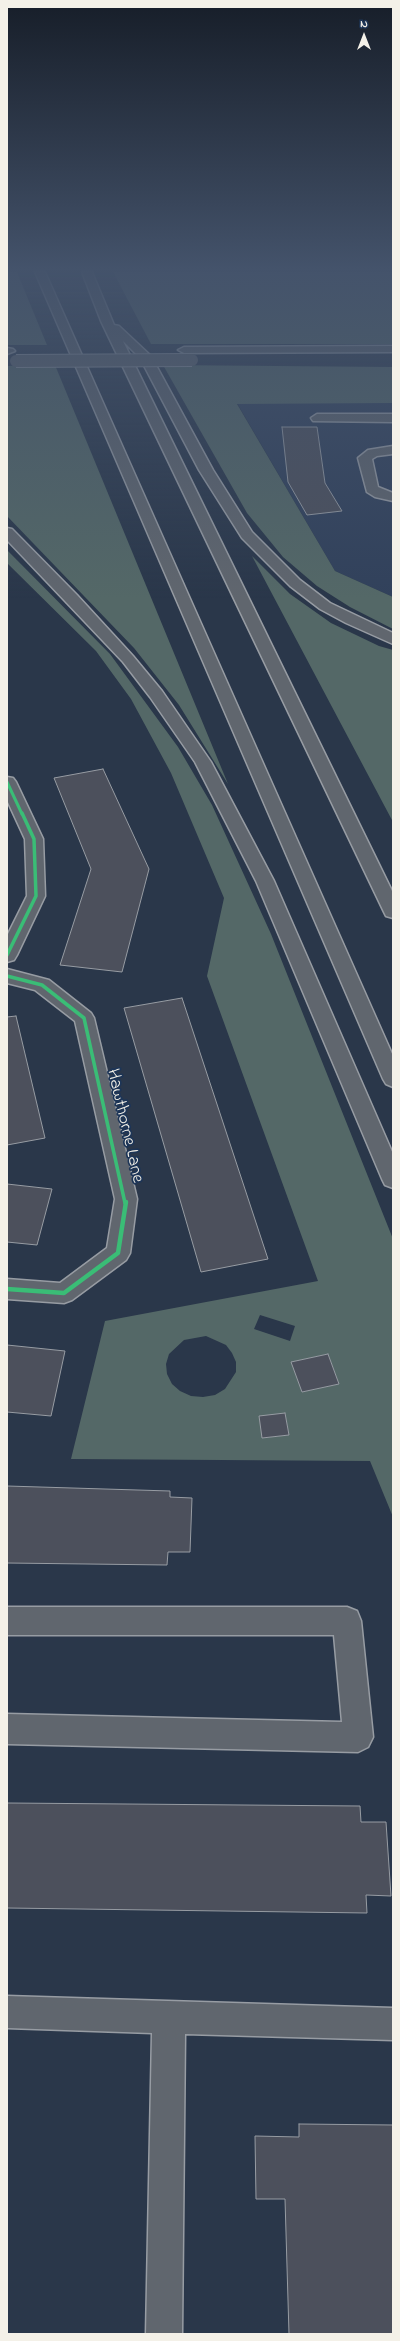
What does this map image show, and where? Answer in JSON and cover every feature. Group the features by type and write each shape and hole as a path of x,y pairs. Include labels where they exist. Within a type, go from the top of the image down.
{"main road":[{"path":"88,381 393,1078"},
{"path":"136,381 393,912"},
{"path":"159,381 206,470 247,536 295,583 325,606 351,620 393,639"},
{"path":"317,418 393,418"},
{"path":"393,450 373,453 365,458 372,489 380,494 393,497"},
{"path":"7,532 72,598 128,659 156,694 203,762 265,881 393,1179"},
{"path":"7,782 34,839 36,896 7,955"},
{"name":"Hawthorne Lane","path":"7,976 42,985 84,1018 126,1199 118,1253 64,1293 7,1289"},
{"path":"7,1621 347,1621 358,1737 7,1729"},
{"path":"7,2012 393,2024"},
{"path":"164,2334 170,2017"}],"shaded area":[{"path":"7,381 62,381 228,784 179,705 134,648 7,516"},
{"path":"172,381 393,381 393,403 237,404 335,571 393,597 393,629 350,607 317,586 283,557 247,513"},
{"path":"237,403 393,403 393,597 335,571"},
{"path":"7,550 110,654 178,747 212,805 271,934 393,1239 393,1517 370,1461 71,1459 105,1321 318,1281 207,976 224,898 171,773 131,699 96,651 7,563","holes":["260,1315 295,1326 290,1341 254,1329","206,1336 226,1345 236,1362 236,1372 225,1389 215,1395 203,1397 191,1396 180,1391 172,1384 167,1374 166,1364 169,1354 184,1340","328,1354 339,1384 302,1392 292,1362","285,1413 289,1435 262,1438"]},
{"path":"252,556 290,594 331,623 379,646 393,650 393,822"}],"building":[{"path":"282,427 317,427 325,483 342,511 307,515 288,482"},
{"path":"103,769 149,869 122,972 60,965 91,869 54,778"},
{"path":"182,998 268,1259 201,1272 124,1008"},
{"path":"16,1016 45,1138 7,1145 7,1017"},
{"path":"7,1184 52,1189 37,1245 7,1242"},
{"path":"7,1345 65,1351 51,1416 7,1412"},
{"path":"328,1354 339,1384 302,1392 291,1362"},
{"path":"285,1413 289,1435 262,1438 259,1416"},
{"path":"7,1486 170,1491 170,1497 192,1498 190,1552 168,1552 167,1565 7,1563"},
{"path":"7,1803 360,1806 361,1822 386,1822 391,1896 366,1895 367,1913 7,1908"},
{"path":"299,2124 393,2125 393,2334 289,2334 285,2199 256,2199 255,2136 299,2137"}],"cycle path":[{"path":"7,782 34,839 36,896 7,955"},
{"path":"7,976 42,985 84,1018 126,1199 118,1253 64,1293 7,1289"}]}
